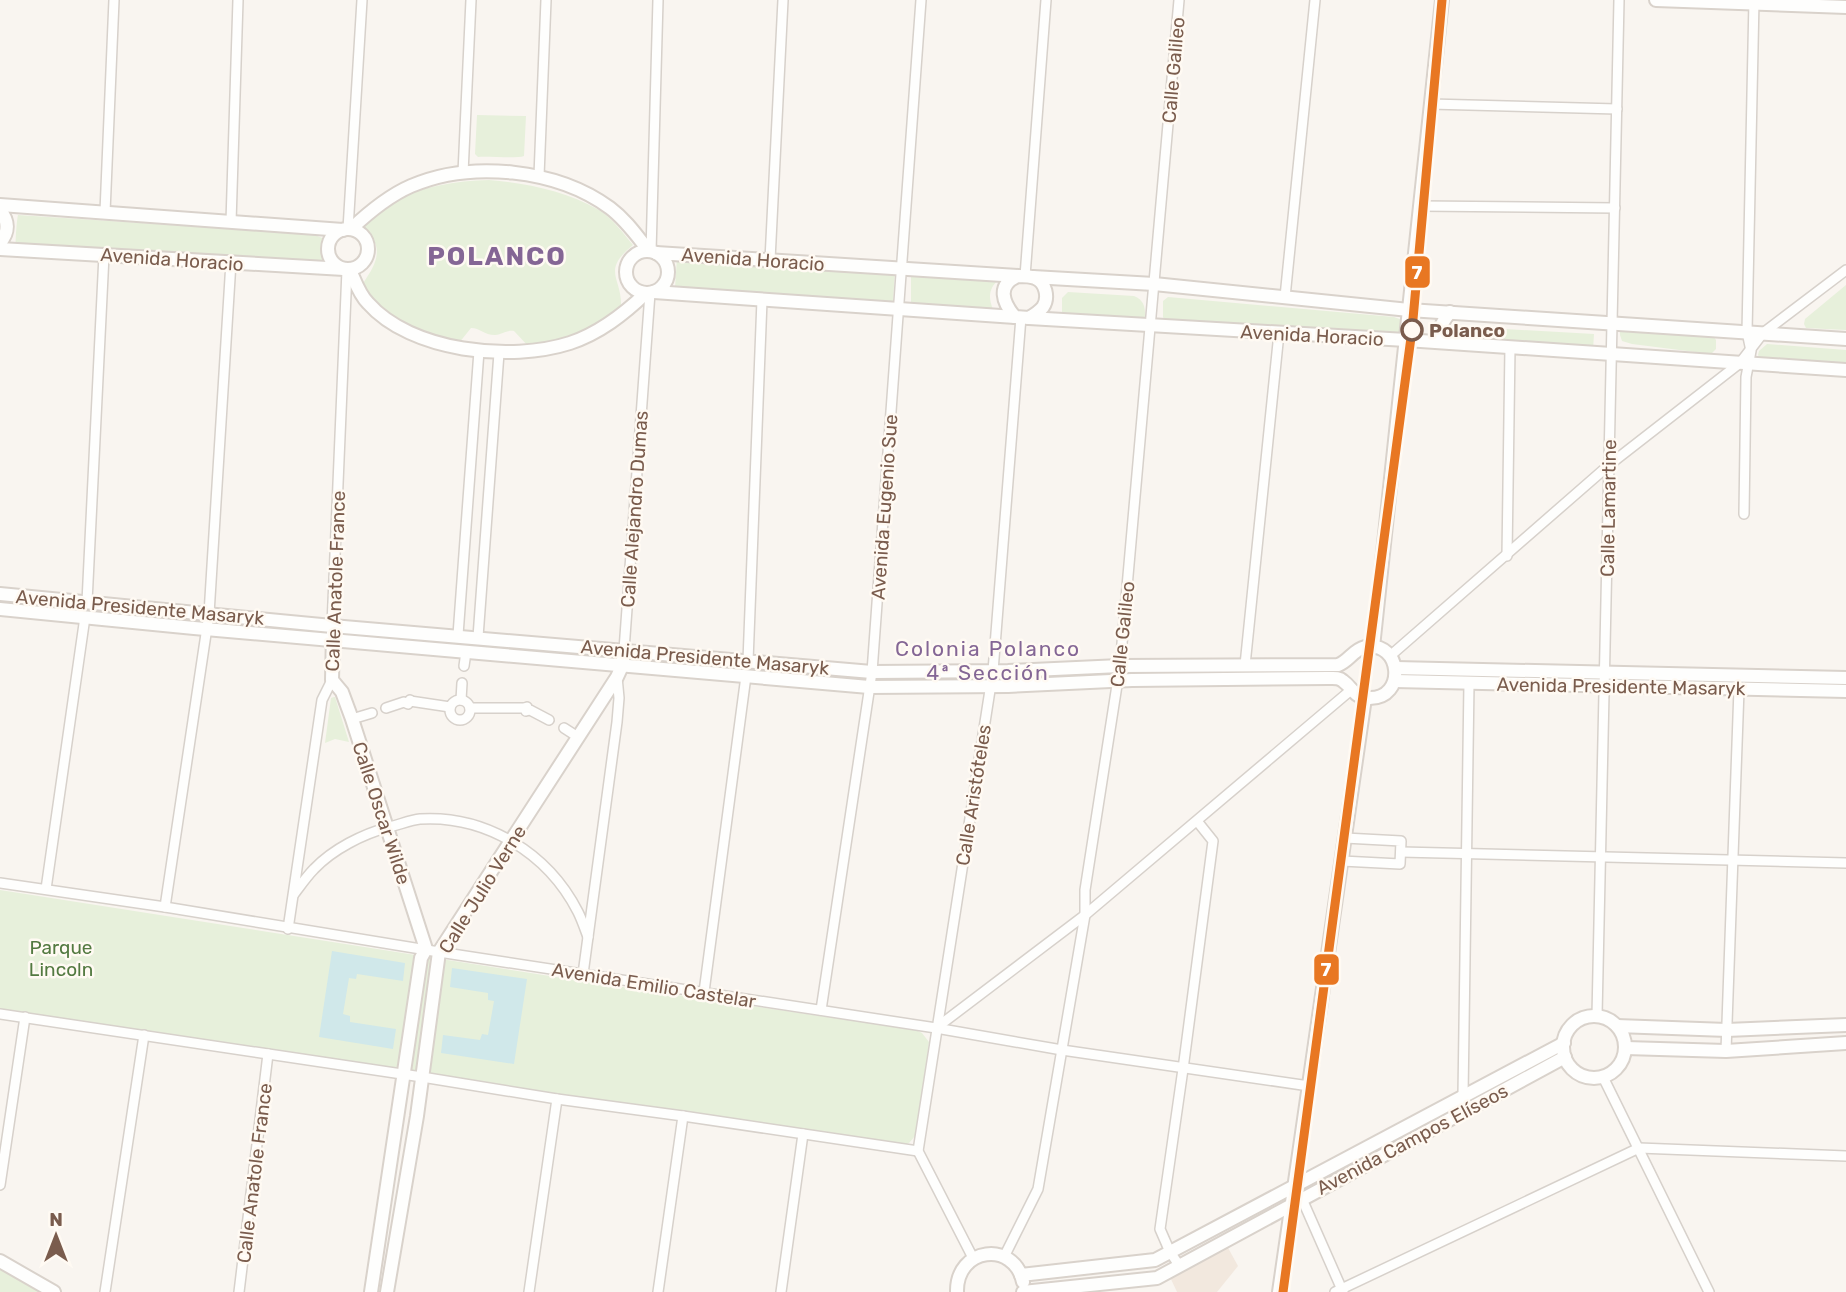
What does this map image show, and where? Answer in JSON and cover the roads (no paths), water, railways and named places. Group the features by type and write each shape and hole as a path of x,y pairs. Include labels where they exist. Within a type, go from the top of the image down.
{"street":[{"path":"105,212 114,0"},
{"path":"232,222 238,0"},
{"path":"347,229 362,0"},
{"path":"463,173 471,0"},
{"path":"539,176 546,0"},
{"path":"652,252 658,0"},
{"path":"770,260 783,0"},
{"name":"Avenida Eugenio Sue","path":"821,1010 872,672 921,0"},
{"path":"1025,276 1046,0"},
{"name":"Calle Galileo","path":"1004,1257 1038,1189 1084,915 1085,890 1120,666 1179,0"},
{"path":"1285,298 1315,0"},
{"path":"1373,647 1442,0"},
{"name":"Calle Lamartine","path":"1597,1016 1619,0"},
{"path":"1656,0 1846,7"},
{"path":"1744,514 1754,2"},
{"path":"1430,104 1617,109"},
{"path":"500,172 539,176 585,192 610,208 652,252 665,261 668,273 664,285 609,324 572,342 538,351 479,351 422,338 397,326 368,303 347,270 334,264 328,253 332,237 347,229 388,197 409,186 433,177 463,173 500,172"},
{"path":"0,205 347,229 357,231 366,238 369,250 366,261 347,270"},
{"path":"1420,206 1615,208"},
{"path":"0,210 7,228 0,243"},
{"name":"Avenida Horacio","path":"0,248 347,270"},
{"path":"650,293 640,292 629,284 626,271 627,265 638,253 652,252"},
{"name":"Avenida Horacio","path":"652,252 1154,285 1409,310 1846,339"},
{"path":"87,602 104,255"},
{"path":"165,907 209,614 231,262"},
{"name":"Calle Anatole France","path":"288,929 322,700 332,680 347,270"},
{"path":"1279,1292 1297,1202 1295,1186 1365,698 1383,695 1393,669 1507,555 1609,465 1746,359 1763,334 1846,270"},
{"path":"1025,276 1040,280 1046,294 1042,309 1022,318 1005,304 1003,297 1007,284 1012,279 1025,276"},
{"name":"Avenida Horacio","path":"650,293 1611,354 1746,359 1846,370"},
{"name":"Calle Alejandro Dumas","path":"583,974 617,722 617,677 623,664 650,293"},
{"path":"748,661 762,300"},
{"path":"1450,312 1440,325 1440,330 1445,341 1452,343"},
{"name":"Calle Aristóteles","path":"918,1151 993,671 1022,318"},
{"path":"1245,665 1279,333"},
{"path":"1507,555 1510,347"},
{"path":"458,635 479,351"},
{"path":"478,637 499,353"},
{"name":"Avenida Presidente Masaryk","path":"0,594 332,626 872,672 1120,666 1338,665 1345,663 1359,649 1373,647 1384,651 1393,669"},
{"name":"Avenida Presidente Masaryk","path":"0,609 869,687 990,686 1118,680 1338,678 1365,698"},
{"path":"46,889 85,617"},
{"path":"464,666 466,652"},
{"name":"Avenida Presidente Masaryk","path":"1393,669 1604,679 1739,689 1846,691"},
{"name":"Avenida Presidente Masaryk","path":"1393,669 1469,683 1604,679 1846,678"},
{"path":"704,992 746,676"},
{"name":"Calle Julio Verne","path":"371,1292 421,958 433,951 511,841 617,677"},
{"name":"Calle Oscar Wilde","path":"332,680 342,692 386,828 433,951"},
{"path":"1466,1102 1469,683"},
{"path":"461,700 463,684"},
{"path":"1726,1051 1739,689"},
{"path":"936,1028 1084,915 1351,690"},
{"path":"461,700 467,702 470,715 461,720 452,717 450,707 453,702 461,700"},
{"path":"386,708 407,702 450,707"},
{"path":"470,708 528,709 549,720"},
{"path":"352,719 372,712"},
{"path":"564,728 578,737"},
{"path":"294,894 315,868 342,848 372,832 418,819 449,820 485,827 511,841 540,862 562,887 577,911 588,937"},
{"path":"1179,1265 1160,1229 1213,841 1196,821"},
{"path":"1342,861 1400,864 1401,841 1345,838"},
{"path":"1401,852 1846,863"},
{"name":"Avenida Emilio Castelar","path":"0,883 936,1028 1183,1069 1309,1086"},
{"name":"Calle Julio Verne","path":"387,1292 417,1116 433,951"},
{"path":"0,1014 918,1151 973,1258"},
{"path":"1597,1016 1617,1026 1626,1048 1615,1071 1603,1077 1591,1078 1570,1067 1565,1056 1564,1043 1572,1026 1579,1020 1597,1016"},
{"path":"0,1185 25,1017"},
{"path":"1617,1026 1727,1030 1846,1025"},
{"path":"105,1292 144,1035"},
{"name":"Avenida Campos Elíseos","path":"1023,1292 1157,1278 1297,1202 1564,1043"},
{"path":"1626,1048 1726,1051 1846,1043"},
{"name":"Calle Anatole France","path":"239,1292 268,1054"},
{"name":"Avenida Campos Elíseos","path":"1021,1275 1155,1260 1295,1186 1565,1056"},
{"path":"1603,1077 1709,1292"},
{"path":"529,1292 557,1099"},
{"path":"398,1113 403,1108 409,1108 414,1110 417,1116"},
{"path":"658,1292 683,1116"},
{"path":"781,1292 803,1134"},
{"path":"1297,1202 1340,1291 1639,1148 1846,1156"},
{"path":"956,1292 959,1275 967,1263 973,1258 988,1254 1004,1257 1014,1264 1021,1275 1023,1292"},
{"path":"0,1261 54,1292"}],"water":[{"path":"332,951 405,963 403,981 357,974 356,979 349,978 343,1014 350,1016 350,1022 396,1029 393,1049 319,1037"},
{"path":"452,968 527,979 514,1064 441,1053 443,1035 480,1040 482,1034 488,1035 494,1001 488,1000 488,993 450,987"}],"place":[{"name":"Polanco","path":"1412,330"}],"district":[{"name":"POLANCO","path":"497,256"},
{"name":"Colonia Polanco 4ª Sección","path":"988,661"}],"park label":[{"name":"Parque Lincoln","path":"61,958"}]}
